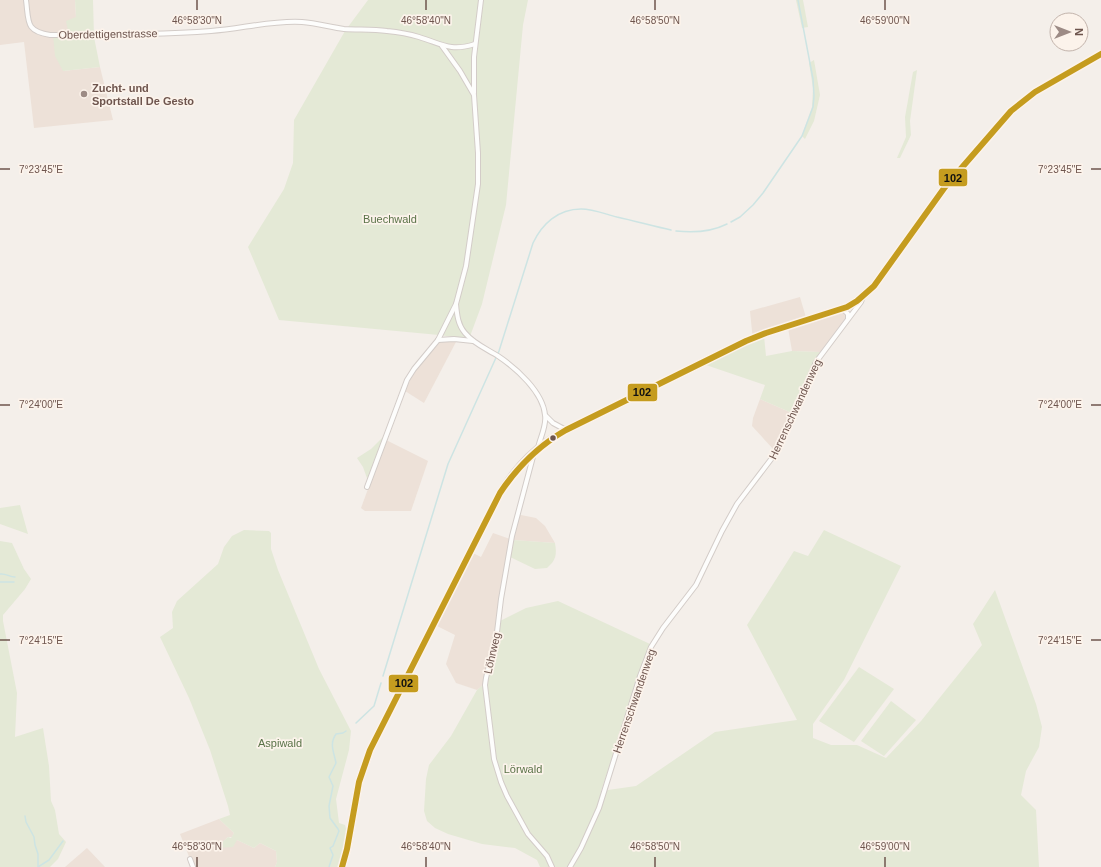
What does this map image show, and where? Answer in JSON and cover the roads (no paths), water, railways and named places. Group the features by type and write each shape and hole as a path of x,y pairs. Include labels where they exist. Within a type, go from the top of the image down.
{"main road":[{"path":"342,867 347,849 362,770 378,732 500,493 509,479 536,449 566,430 746,341 842,308 863,297 879,279 945,187 1011,111 1036,92 1101,54"}],"street":[{"name":"Oberdettigenstrasse","path":"26,0 31,27 38,32 50,35 154,35 212,31 287,22 302,22 343,29 396,32 417,36 442,46 460,48 475,44"},
{"path":"367,487 407,380 414,369 438,340 456,304 466,266 478,184 478,153 474,95 475,44 481,0"},
{"path":"442,46 460,71 474,95"},
{"name":"Herrenschwandenweg","path":"570,867 581,848 599,808 640,676 651,647 663,628 696,584 737,504 772,458 791,420 816,362 861,302 863,297"},
{"path":"456,304 457,317 465,334 516,370 534,389 546,416 551,421 566,430"},
{"path":"842,308 848,314 848,318"},
{"path":"438,340 454,339 473,341"},
{"name":"Löhrweg","path":"546,416 512,536 497,632 485,685 494,759 507,796 528,834 547,856 552,867"},
{"path":"190,860 193,867"}],"waterway":[{"path":"731,222 740,217 763,193 802,136 813,107 813,79 798,0"},
{"path":"383,676 448,464 499,351 533,243 537,236 546,224 558,215 581,209 671,230"},
{"path":"676,231 702,231 715,229 727,224"},
{"path":"0,574 15,577"},
{"path":"0,582 14,582"},
{"path":"356,723 374,706 381,683"},
{"path":"329,867 333,855 330,848 333,846 339,831 330,818 329,806 333,786 329,777 336,763 333,741 336,734 346,731"},
{"path":"25,816 26,822 34,837 38,854 38,867"},
{"path":"38,867 49,860 63,841"}],"place":[{"name":"Zucht- und Sportstall De Gesto","path":"84,94"}],"park label":[{"name":"Buechwald","path":"390,219"},
{"name":"Aspiwald","path":"280,743"},
{"name":"Lörwald","path":"523,769"}]}
